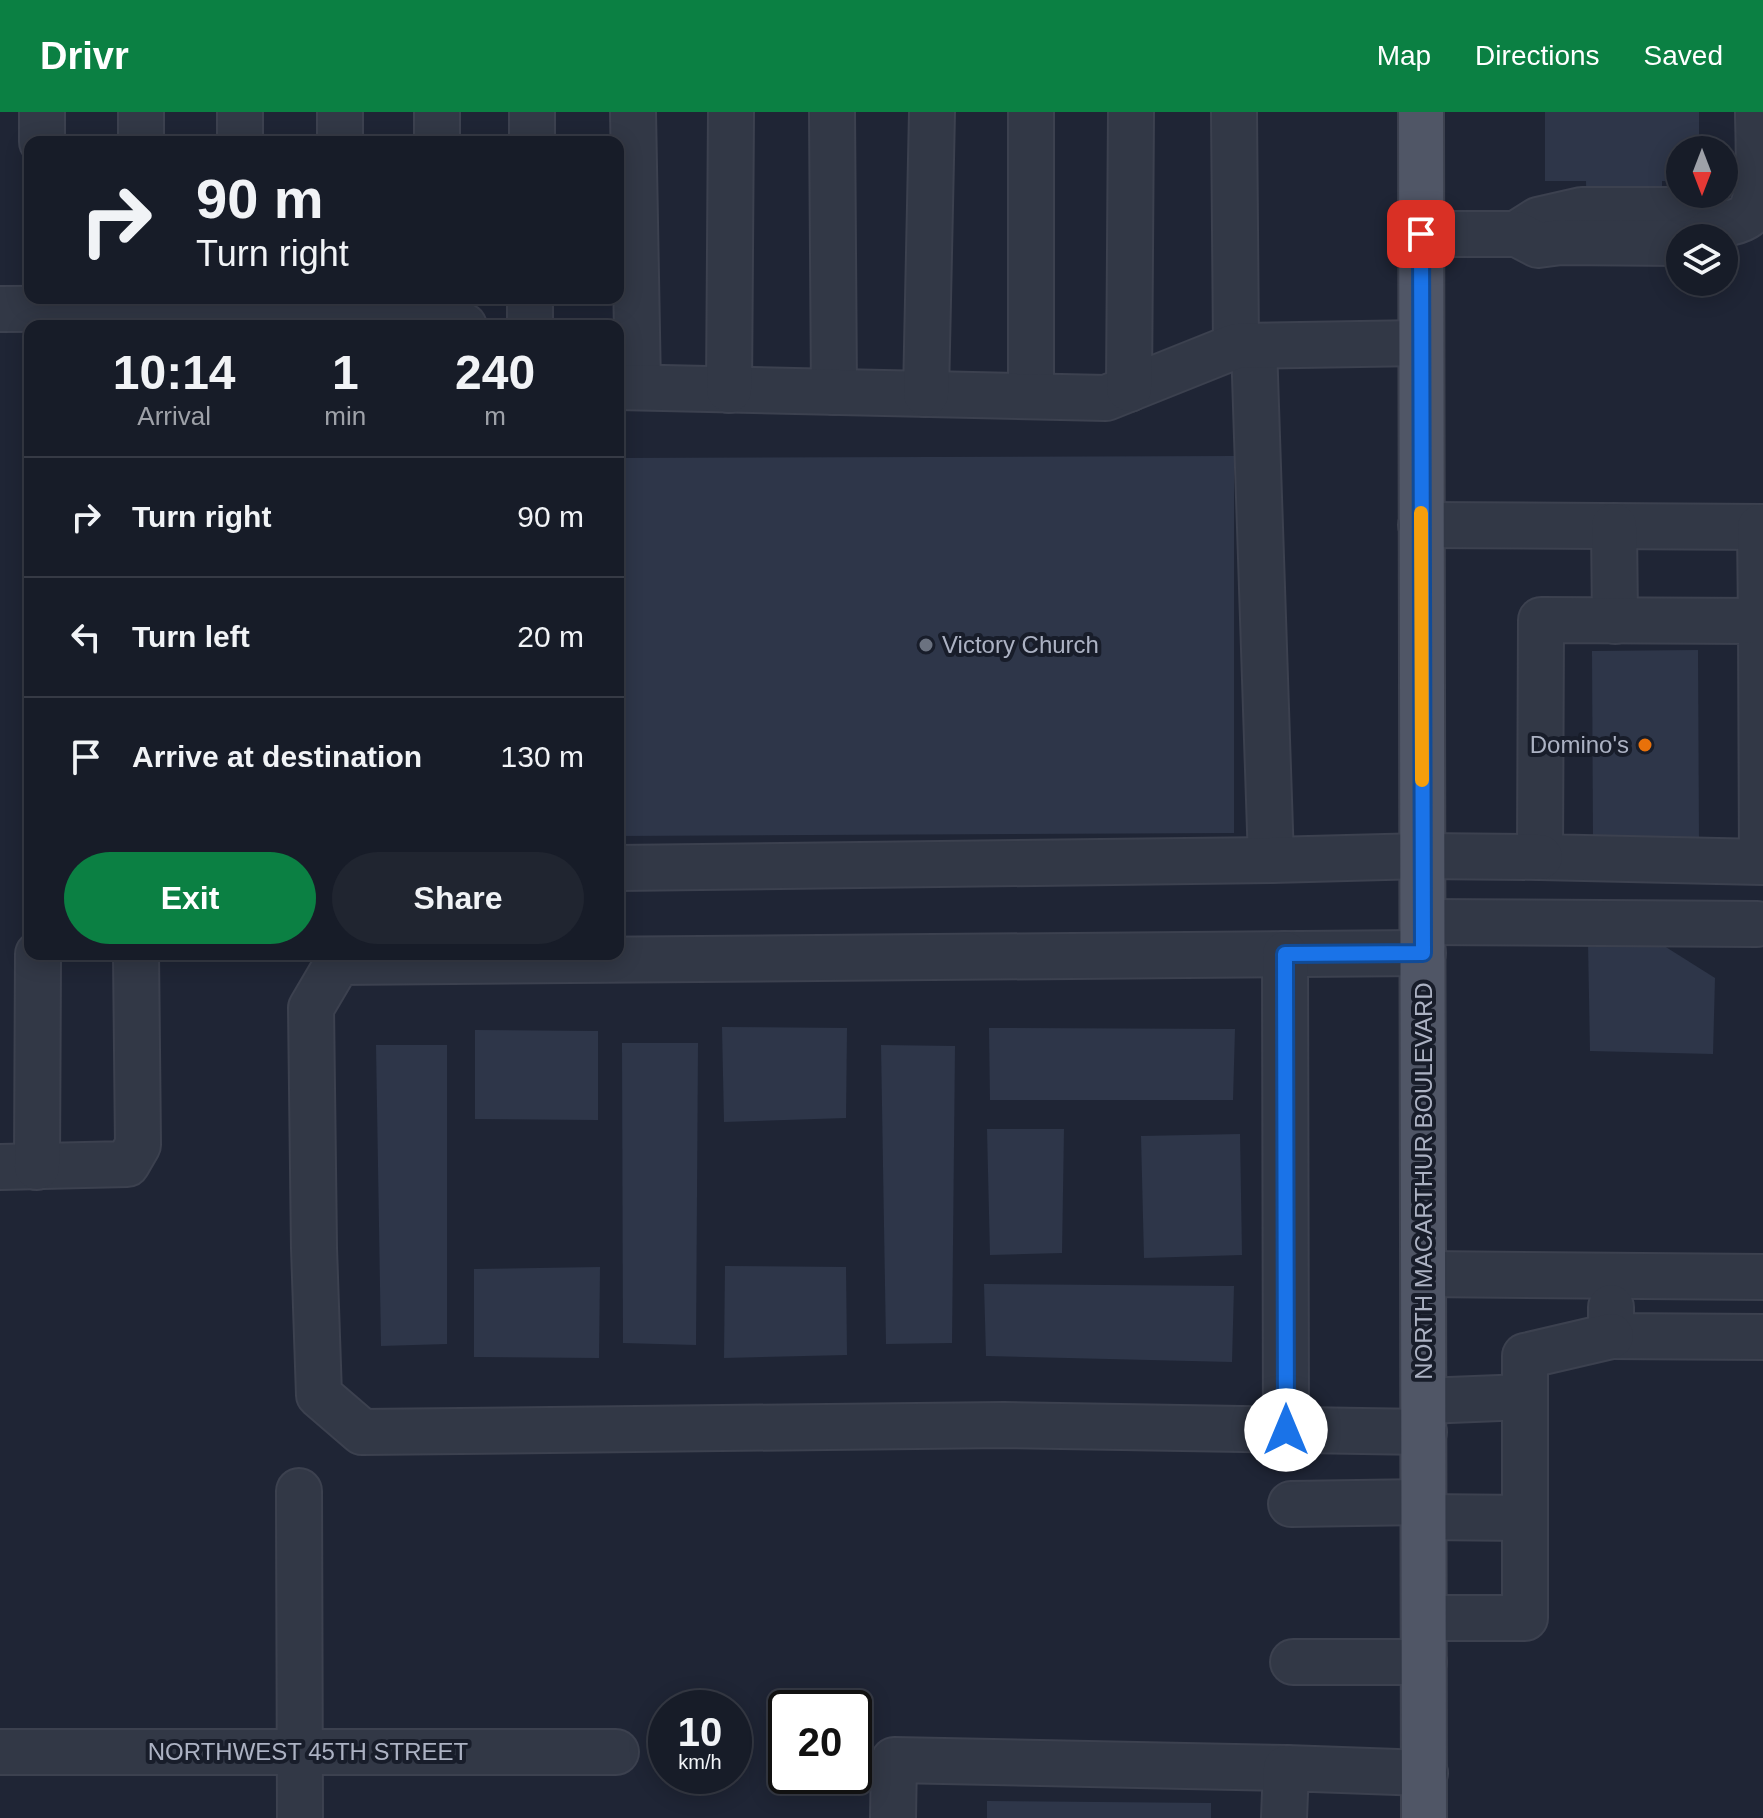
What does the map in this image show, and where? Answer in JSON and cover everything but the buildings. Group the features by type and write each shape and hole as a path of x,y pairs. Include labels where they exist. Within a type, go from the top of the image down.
{"main road":[{"name":"NORTH MACARTHUR BOULEVARD","path":"1421,112 1424,1818"}],"street":[{"path":"42,112 42,136"},
{"path":"141,112 141,136"},
{"path":"240,112 240,136"},
{"path":"340,112 340,136"},
{"path":"437,112 437,136"},
{"path":"532,112 532,136"},
{"path":"633,112 628,387 1106,398 1245,346 1421,343"},
{"path":"729,390 731,112"},
{"path":"832,112 834,392"},
{"path":"926,394 932,112"},
{"path":"1031,112 1031,396"},
{"path":"1129,389 1131,112"},
{"path":"1234,112 1271,860"},
{"path":"1731,224 1748,215 1756,204 1758,112"},
{"path":"1517,234 1538,220 1582,210 1695,210 1705,224"},
{"path":"1421,234 1517,234 1538,245 1561,242 1666,243"},
{"path":"0,309 43,311 129,304"},
{"path":"242,304 341,306 445,314"},
{"path":"624,868 1423,856 1762,862 1762,527 1421,525"},
{"path":"1614,526 1615,621"},
{"path":"1540,857 1541,620 1761,621"},
{"path":"624,960 1285,954 1423,937 1757,924"},
{"path":"1285,954 1286,1430"},
{"path":"37,960 18,1167 127,1164 138,1145 136,960"},
{"path":"575,960 338,962 311,1008 319,1395 362,1432 1004,1425 1286,1430 1424,1417 1525,1397"},
{"path":"1424,1274 1763,1277"},
{"path":"1611,1276 1611,1336"},
{"path":"1424,1618 1525,1618 1525,1356 1611,1336 1763,1337"},
{"path":"299,1491 300,1818"},
{"path":"1291,1504 1525,1518"},
{"path":"1293,1662 1424,1662"},
{"name":"NORTHWEST 45TH STREET","path":"0,1752 616,1752"},
{"path":"893,1818 894,1760 1425,1773"},
{"path":"1284,1818 1286,1768"}],"slow traffic":[{"path":"1421,513 1422,780"}],"place":[{"name":"Victory Church","path":"926,645"},
{"name":"Domino's","path":"1645,745"}],"route":[{"path":"1286,1430 1285,954 1423,953 1421,234"}]}
